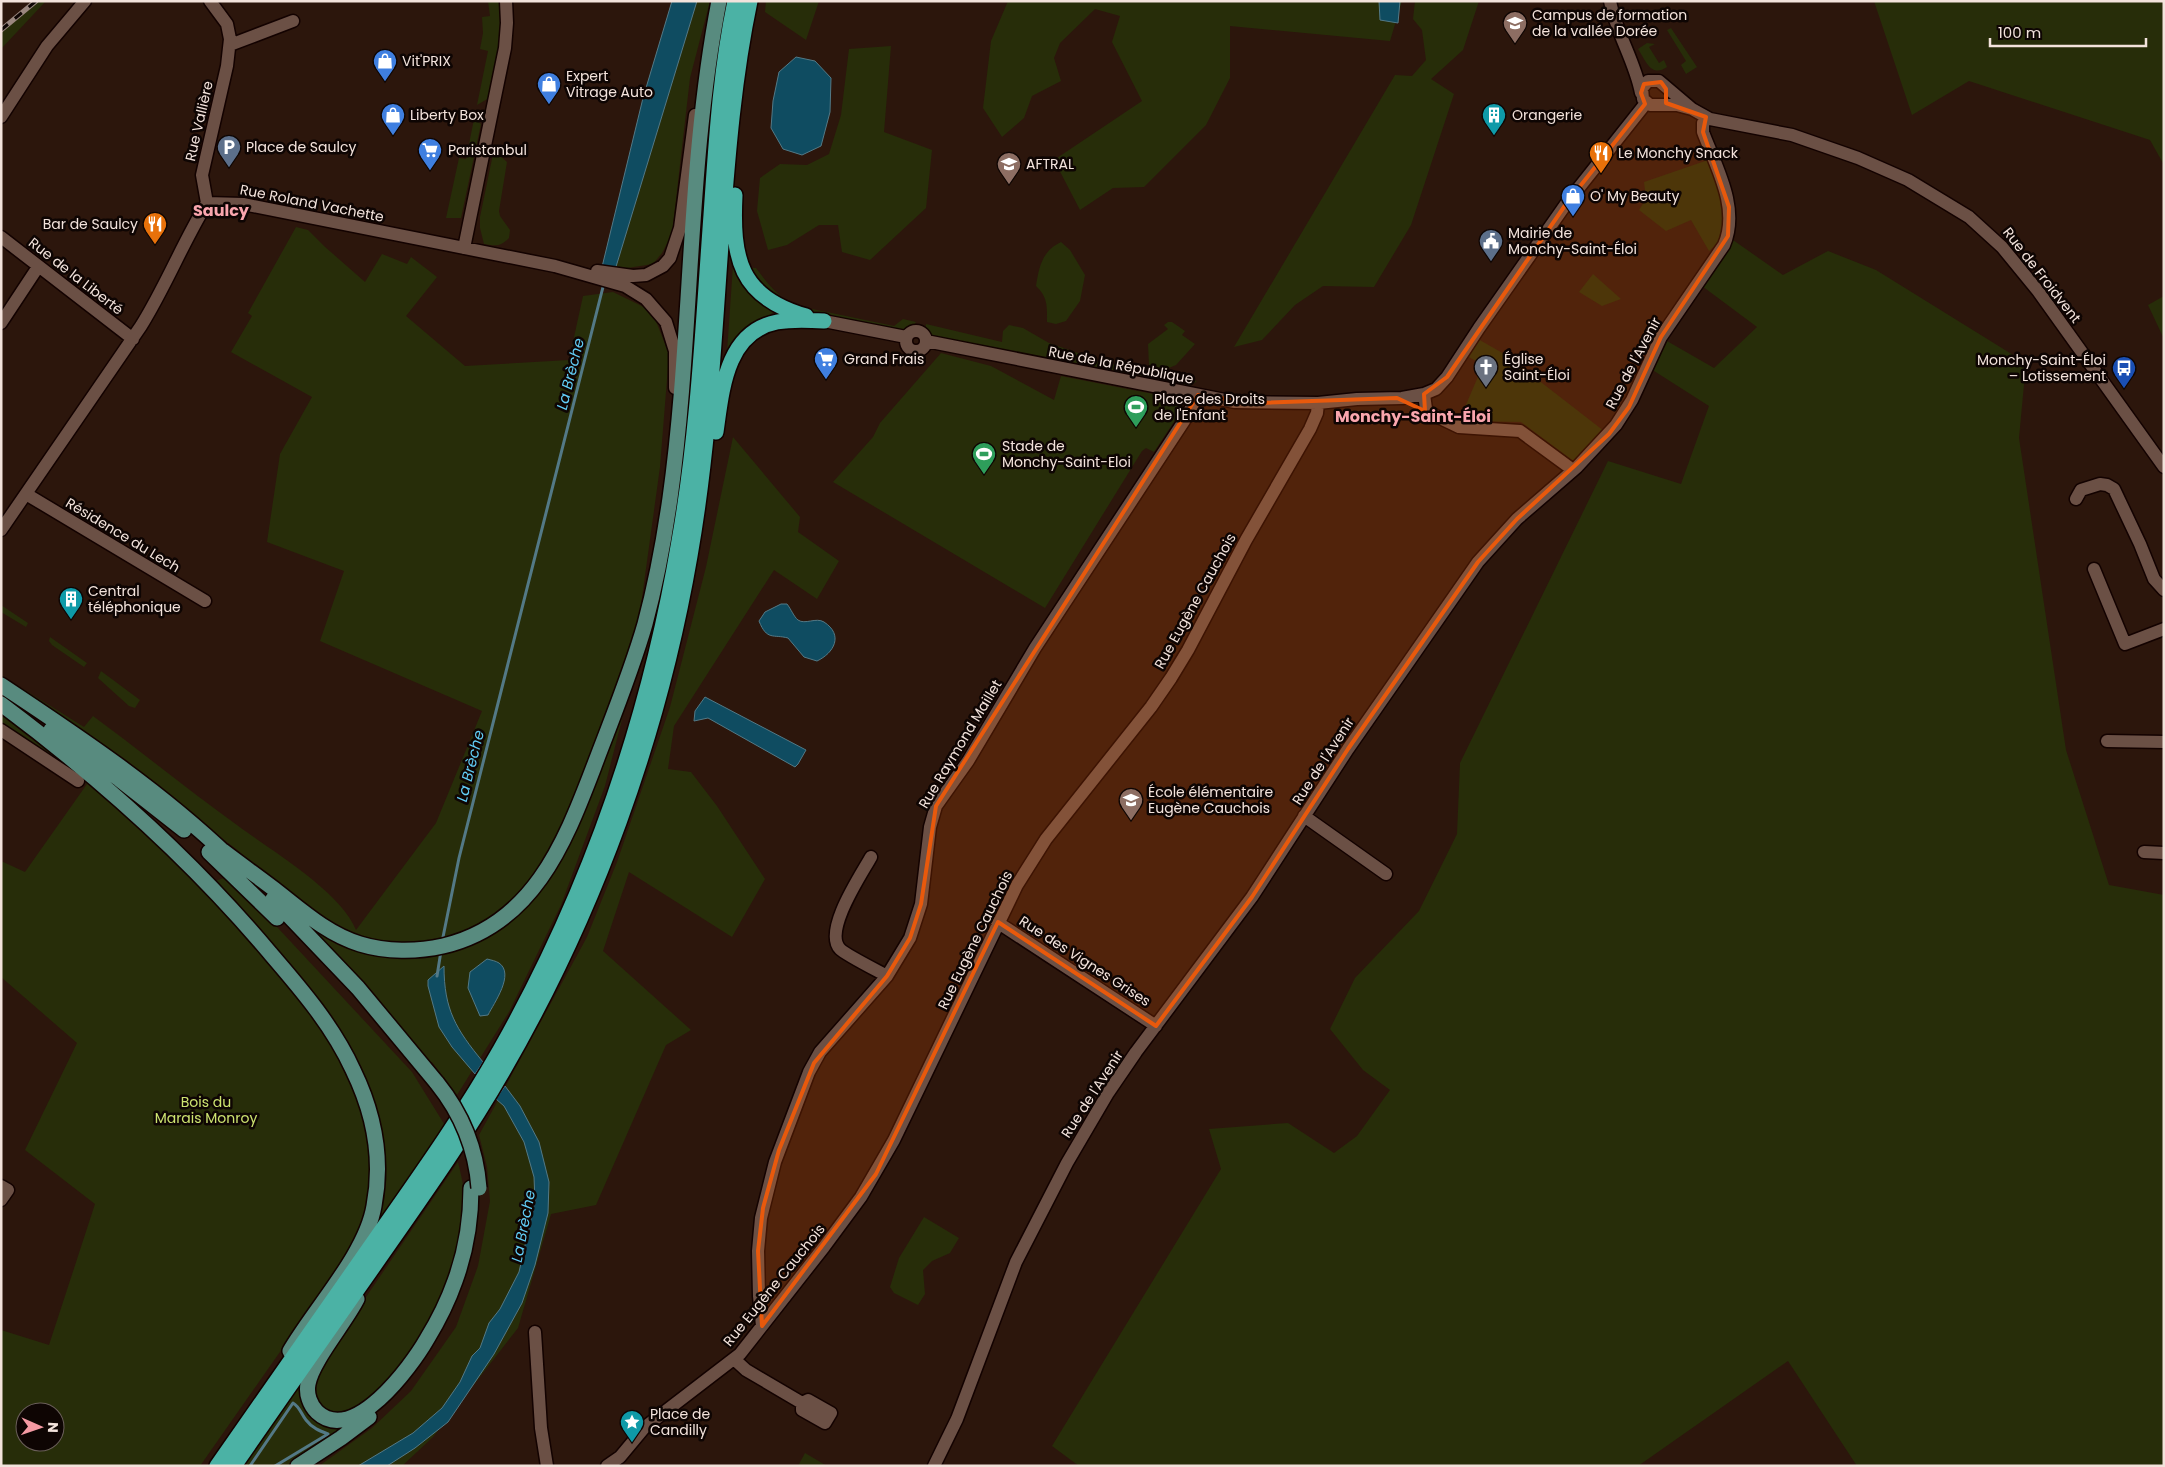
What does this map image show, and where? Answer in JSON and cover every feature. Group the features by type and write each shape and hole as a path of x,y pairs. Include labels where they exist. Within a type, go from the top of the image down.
{"highway":[{"path":"499,1065 554,944 599,838 640,716 663,624 680,539 691,458 718,115 735,1"},
{"path":"678,619 691,549 706,444 730,137 744,31 750,1"},
{"path":"744,31 734,209 737,253 746,275 766,299 785,309 824,321"},
{"path":"234,1466 430,1185 478,1098 562,958 613,837 646,741 678,619 707,493 723,389 732,360 745,338 763,326 786,321 824,321"},
{"path":"217,1466 400,1205 478,1098"}],"main road":[{"path":"1,685 89,744 143,784 223,851 313,919 341,936 368,946 420,950 459,941 492,926 515,908 544,874 567,834 634,659 652,592 667,515 682,378 704,100 719,1"},
{"path":"1,698 115,775 213,855 316,957 434,1086"},
{"path":"1,704 73,760 141,819 195,870 244,922 292,978 322,1017 346,1055 365,1099 375,1133 378,1165 375,1200 370,1223 357,1250 306,1325 258,1407"},
{"path":"223,851 334,962 378,1010 434,1086 460,1140 475,1188 476,1232 469,1264 453,1307 429,1351 403,1384 368,1418 298,1466"},
{"path":"374,1266 346,1320 315,1366 309,1379 308,1394 312,1405 320,1414 329,1419 348,1420 363,1412 394,1383 426,1341 446,1303 461,1263 475,1188"}],"street":[{"path":"1,117 46,46 85,1"},
{"name":"Rue Vallière","path":"207,203 202,175 230,45 227,24 210,1"},
{"path":"464,248 505,48 506,1"},
{"path":"1610,1 1616,22 1638,77 1643,98 1652,106 1660,104 1673,105 1692,110 1706,117"},
{"path":"230,45 293,21"},
{"path":"1616,22 1646,71 1692,110"},
{"path":"618,279 652,273 663,266 673,253 680,228 699,87 712,42"},
{"path":"1643,98 1644,84 1660,83"},
{"path":"1660,83 1667,95 1660,104"},
{"name":"Rue de la République","path":"824,321 906,337 907,346 912,350 921,349 926,341 1198,395 1243,402 1318,403 1357,399 1397,398 1424,394 1436,389 1447,377 1566,204 1643,98"},
{"name":"Rue de Froidvent","path":"1706,117 1792,135 1866,160 1908,180 1969,217 2002,246 2038,291 2164,467"},
{"name":"Rue de l'Avenir","path":"934,1466 957,1419 1023,1248 1090,1122 1156,1026 1249,902 1353,741 1482,557 1517,519 1573,470 1609,434 1625,413 1662,337 1719,253 1728,236 1729,206 1703,132 1703,123 1706,117"},
{"path":"1,530 133,339 158,298 207,203"},
{"name":"Rue Roland Vachette","path":"207,203 243,204 618,279"},
{"name":"Rue de la Liberté","path":"1,238 133,339"},
{"path":"1,323 38,267"},
{"path":"618,279 651,304 666,322 673,343 676,372 667,515"},
{"path":"1424,394 1424,405 1430,413"},
{"name":"Rue Raymond Maillet","path":"762,1326 759,1296 759,1234 766,1194 779,1150 818,1056 888,976 910,938 918,919 930,827 936,806 968,761 1035,648 1180,428 1198,395"},
{"path":"1397,398 1459,427 1520,431 1573,470"},
{"name":"Rue Eugène Cauchois","path":"610,1465 624,1452 638,1434 734,1359 848,1215 876,1174 976,974 1011,896 1040,847 1151,707 1177,668 1246,540 1310,429 1317,413 1318,403"},
{"path":"2076,499 2081,490 2096,485 2104,484 2114,489 2154,579 2164,590 2164,597"},
{"name":"Résidence du Lech","path":"26,494 205,601"},
{"path":"2094,569 2125,644 2164,629"},
{"path":"1,730 78,780"},
{"path":"2107,741 2164,742"},
{"path":"1304,816 1386,874"},
{"path":"2144,852 2164,853"},
{"path":"871,857 838,919 835,937 840,949 888,976"},
{"name":"Rue des Vignes Grises","path":"998,922 1156,1026"},
{"path":"1,1186 8,1190 1,1200"},
{"path":"535,1332 541,1428 548,1466"},
{"path":"734,1359 746,1370 802,1403"}],"highlighted area":[{"path":"1661,82 1666,89 1666,103 1706,117 1703,132 1729,207 1728,236 1661,337 1629,407 1609,434 1517,519 1478,562 1348,749 1252,897 1156,1026 998,922 876,1174 762,1326 758,1251 763,1208 779,1150 814,1063 887,976 910,938 921,904 936,806 1198,395 1259,403 1397,398 1425,411 1424,394 1447,377 1566,204 1645,104 1641,93 1644,84"}],"green space":[{"path":"39,1 46,1 1,49 1,33"},
{"path":"488,1 501,1 501,40 489,98 477,105 488,51 480,49 483,33 482,17 490,16"},
{"path":"697,1 710,1 690,78 672,234 662,253 653,264 615,270"},
{"path":"766,1 819,1 806,40 765,12"},
{"path":"1008,1 1402,1 1390,41 1230,26 1230,78 1206,125 1144,187 1113,188 1080,210 1054,160 1142,101 1112,42 1120,16 1095,9 1060,43 1054,58 1061,81 1032,96 1024,118 1002,137 983,108 991,41"},
{"path":"1415,1 1479,1 1463,50 1431,79 1454,94 1411,225 1374,287 1323,286 1295,305 1262,340 1234,347 1395,75 1412,76 1426,60 1422,30 1413,19"},
{"path":"1874,1 2164,1 2164,165 2150,140 1969,81 1912,115"},
{"path":"1671,28 1697,67 1686,74 1681,65 1686,61 1667,30"},
{"path":"1647,43 1655,44 1649,47 1659,63 1664,60 1667,67 1657,71 1646,63 1638,49"},
{"path":"891,46 884,132 932,150 926,208 870,260 842,252 838,225 819,225 787,245 768,250 757,211 760,178 780,164 807,165 829,154 841,115 849,49"},
{"path":"474,119 481,124 461,218 446,218 459,158 466,159"},
{"path":"497,153 507,162 499,211 500,216 510,230 509,238 503,243 495,245 484,244 480,228 480,217 493,154"},
{"path":"1711,159 1727,209 1721,240 1709,251 1691,220 1666,231 1639,210 1646,199 1644,182"},
{"path":"296,227 308,230 365,282 382,254 407,264 411,257 437,277 406,316 465,366 569,360 583,296 613,292 652,311 669,354 660,467 629,692 605,786 561,905 509,1012 457,1095 432,1062 427,1063 291,911 337,928 264,874 236,849 191,815 1,680 1,675 84,727 93,716 222,814 306,874 337,902 356,930 436,823 482,711 320,641 344,571 267,542 280,454 312,397 231,352 252,316 248,313"},
{"path":"1733,240 1783,275 1828,251 1876,270 2026,363 2019,438 2066,750 2109,885 2164,895 2164,1466 1857,1466 1788,1361 1638,1466 1079,1466 1052,1446 1221,1169 1209,1129 1288,1123 1334,1153 1357,1136 1390,1090 1363,1070 1330,1029 1355,978 1419,911 1457,834 1460,763 1608,461 1681,484 1709,406 1651,369 1667,341 1714,368 1757,327 1702,286"},
{"path":"1061,242 1070,250 1085,275 1080,301 1066,321 1056,324 1047,322 1045,298 1036,286 1038,272 1043,260 1050,250"},
{"path":"733,265 748,293 773,312 727,352"},
{"path":"750,268 756,268 782,297 793,305 894,326 903,319 916,322 908,331 790,308 758,283"},
{"path":"1593,274 1621,299 1602,306 1579,292"},
{"path":"2164,296 2164,339 2148,305"},
{"path":"1172,322 1185,331 1182,335 1195,344 1176,365 1164,370 1149,365 1148,344 1168,329 1164,325"},
{"path":"926,324 1002,342 1003,331 1009,325 1023,328 1049,343 1078,353 1081,358 1197,381 1190,386 929,337 925,331"},
{"path":"1478,339 1506,355 1604,431 1575,460 1572,460 1521,422 1459,421 1483,365 1467,356"},
{"name":"Stade de Monchy-Saint-Eloi","path":"941,353 991,366 1054,400 1061,376 1174,398 1182,405 1183,408 1154,452 1146,448 1142,451 1045,608 833,482 873,437 880,423"},
{"path":"733,437 800,517 798,532 839,561 817,599 774,570 674,726 668,769 691,772 717,806 765,879 732,937 629,872 603,951 691,1030 666,1045 596,1205 551,1214 518,1328 433,1437 402,1466 319,1466 372,1428 411,1391 456,1327 478,1266 490,1201 487,1167 479,1135 587,937 617,862 670,707 706,567"},
{"path":"1,605 28,623 26,627 1,612"},
{"path":"50,637 87,663 84,667 52,645 49,641"},
{"path":"101,671 140,700 135,708 129,706 98,678"},
{"name":"Bois du Marais Monroy","path":"1,709 46,742 202,884 319,1018 364,1107 370,1141 372,1186 359,1239 200,1466 1,1466 1,1330 49,1345 95,1204 25,1150 77,1043 1,977 1,861 25,872 87,784 1,725"},
{"path":"224,878 278,928 412,1072 446,1127 379,1224 376,1221 382,1180 349,1051 212,882"},
{"path":"458,1162 466,1208 461,1246 446,1292 423,1334 394,1373 357,1411 339,1415 314,1404 314,1379 321,1363"},
{"path":"924,1217 959,1238 950,1253 932,1261 923,1270 925,1294 918,1305 894,1293 890,1287 899,1258"},
{"path":"299,1386 307,1410 316,1420 329,1427 347,1426 287,1466 242,1466"},
{"path":"805,1453 827,1466 798,1466"}],"water":[{"path":"672,1 697,1 615,270 602,267 643,98"},
{"path":"1379,1 1400,1 1398,23 1380,20"},
{"path":"796,57 815,61 831,78 830,112 821,146 802,155 783,149 771,128 773,101 779,72"},
{"path":"781,604 787,604 798,620 804,622 818,620 824,622 834,632 835,638 832,649 823,658 817,661 804,657 788,638 771,636 765,632 759,621 765,612"},
{"path":"705,697 806,750 798,764 795,767 708,718 694,721 695,711"},
{"path":"487,959 498,962 505,974 502,989 488,1015 480,1016 468,988 470,972"},
{"path":"444,966 446,995 453,1018 483,1062 475,1074 452,1047 439,1027 428,980"},
{"name":"La Brèche","path":"505,1086 520,1106 539,1142 549,1182 548,1213 535,1265 522,1303 494,1354 448,1422 415,1448 387,1466 358,1466 413,1433 442,1408 460,1382 472,1356 480,1348 489,1323 500,1309 519,1272 535,1201 534,1177 524,1142 504,1106 496,1099"}],"waterway":[{"name":"La Brèche","path":"442,942 459,858 604,283"},
{"name":"La Brèche","path":"437,976 441,951"},
{"path":"250,1466 293,1403 311,1425 328,1434"},
{"path":"275,1466 328,1434"}],"railway":[{"path":"1,30 36,1"}],"place":[{"name":"Campus de formation de la vallée Dorée","path":"1515,44"},
{"name":"Vit'PRIX","path":"385,82"},
{"name":"Expert Vitrage Auto","path":"549,105"},
{"name":"Liberty Box","path":"393,136"},
{"name":"Orangerie","path":"1494,136"},
{"name":"Place de Saulcy","path":"229,168"},
{"name":"Paristanbul","path":"430,171"},
{"name":"Le Monchy Snack","path":"1601,174"},
{"name":"AFTRAL","path":"1009,185"},
{"name":"O' My Beauty","path":"1573,217"},
{"name":"Bar de Saulcy","path":"155,245"},
{"name":"Mairie de Monchy-Saint-Éloi","path":"1491,262"},
{"name":"Grand Frais","path":"826,380"},
{"name":"Église Saint-Éloi","path":"1486,388"},
{"name":"Monchy-Saint-Éloi – Lotissement","path":"2124,389"},
{"name":"Place des Droits de l'Enfant","path":"1136,428"},
{"name":"Stade de Monchy-Saint-Eloi","path":"984,475"},
{"name":"Central téléphonique","path":"71,620"},
{"name":"École élémentaire Eugène Cauchois","path":"1131,821"},
{"name":"Place de Candilly","path":"632,1443"}],"district":[{"name":"Saulcy","path":"221,210"},
{"name":"Monchy-Saint-Éloi","path":"1413,416"}]}
